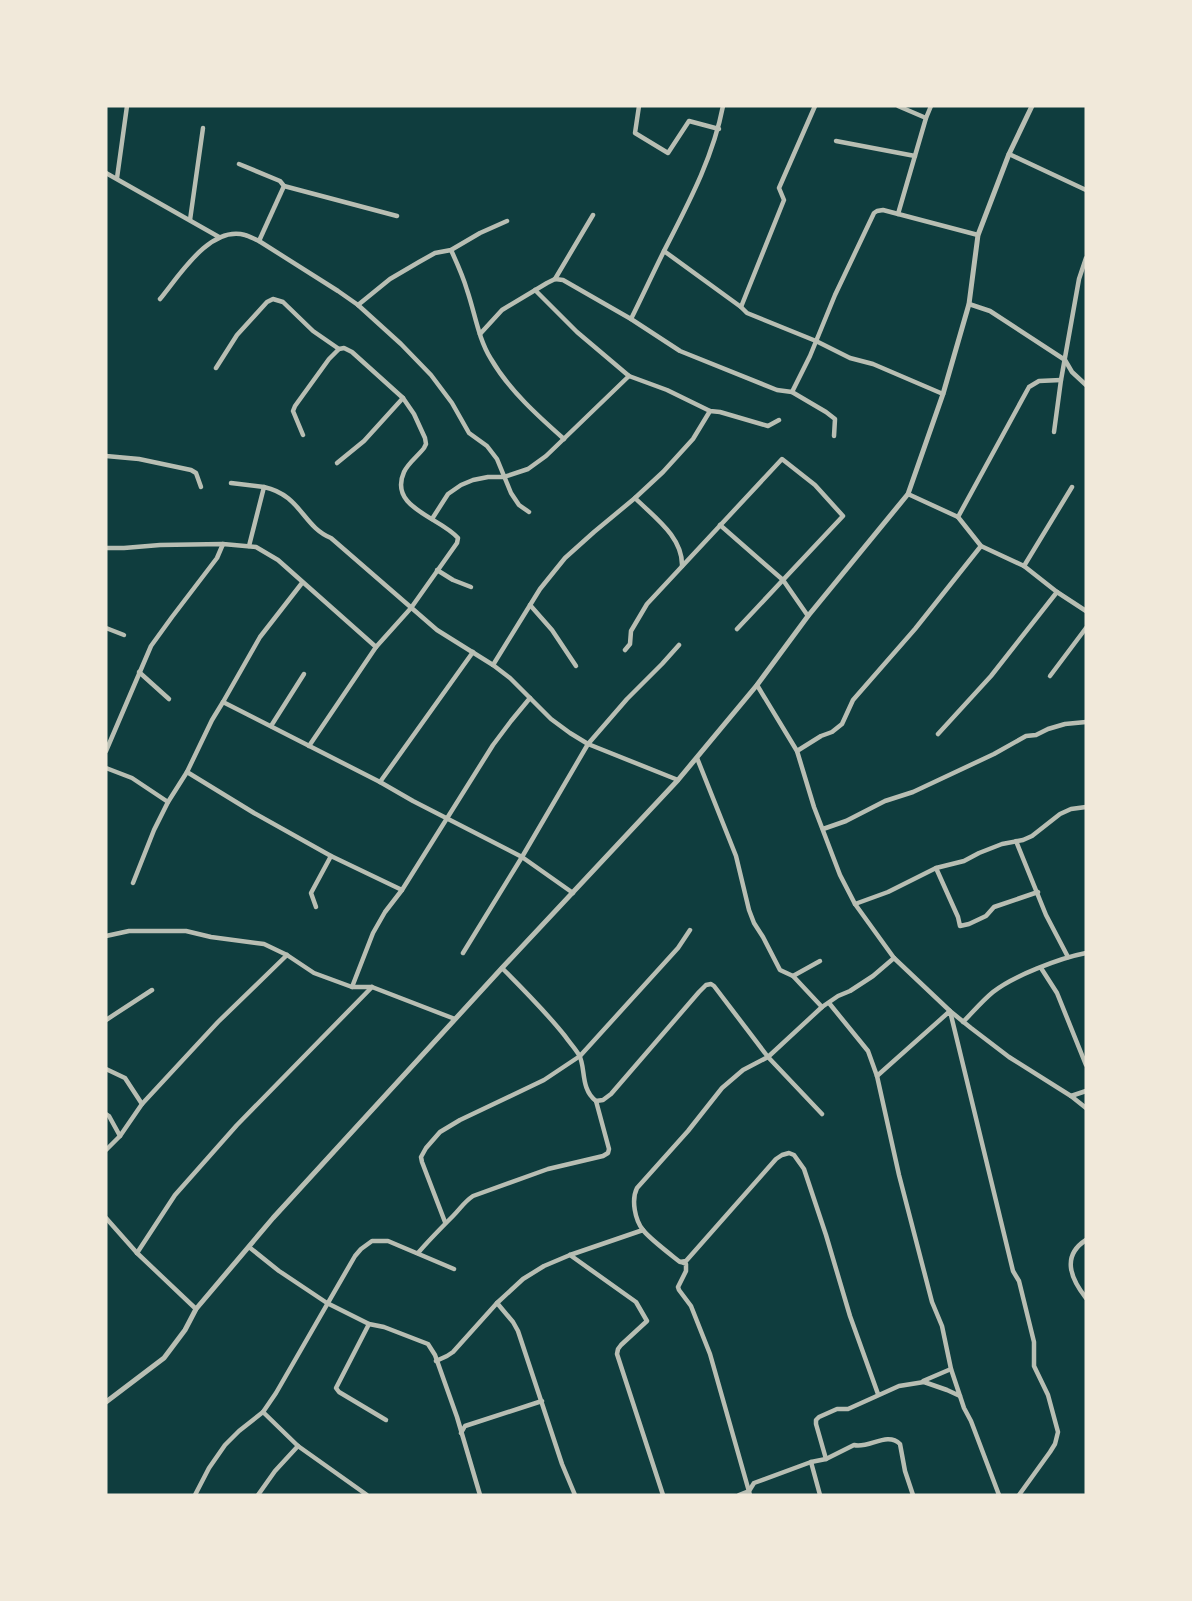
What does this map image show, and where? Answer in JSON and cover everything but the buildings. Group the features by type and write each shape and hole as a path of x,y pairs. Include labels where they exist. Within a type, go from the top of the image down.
{"street":[{"path":"116,178 126,106"},
{"path":"639,106 635,133 668,153 689,121 719,129"},
{"path":"631,319 693,196 719,129 723,106"},
{"path":"741,308 784,200 779,188 815,106"},
{"path":"898,106 926,118"},
{"path":"898,214 931,106"},
{"path":"106,1402 164,1358 185,1330 196,1309 300,1186 678,780 757,685 808,616 908,494 943,394 969,304 978,235 1009,154 1032,106"},
{"path":"190,220 203,128"},
{"path":"836,141 915,156"},
{"path":"1009,154 1086,190"},
{"path":"239,164 280,181 284,186 398,216"},
{"path":"106,173 219,237"},
{"path":"259,241 284,186"},
{"path":"792,392 872,215 877,210 978,235"},
{"path":"480,334 502,310 555,279 594,215"},
{"path":"358,305 390,279 435,253 451,250 480,233 507,221"},
{"path":"160,299 200,250 209,242 232,234 245,234 259,241 358,305 431,374 452,403 469,433 488,446 497,460 511,493 520,505 529,512"},
{"path":"451,250 490,358 504,378 539,417 564,439"},
{"path":"664,251 747,313 816,341 850,358 873,364 943,394"},
{"path":"1054,432 1079,279 1086,258"},
{"path":"555,279 563,280 573,285 631,319 680,351 777,390 792,392 832,416 836,426 834,436"},
{"path":"535,290 577,332 629,376 667,390 710,411 720,412 768,426 779,420"},
{"path":"216,368 237,335 266,302 273,299 283,302 313,331 339,349"},
{"path":"969,304 990,311 1065,360 1072,372 1086,385"},
{"path":"303,435 293,409 329,358 339,349 344,348 357,355 403,398 414,414 425,438 426,444 420,454 404,470 401,491 412,507 458,538 457,543 412,608 376,647 309,746"},
{"path":"432,519 448,494 461,485 488,476 504,478 528,469 546,456 629,376"},
{"path":"958,517 1029,387 1039,381 1061,380"},
{"path":"337,463 364,441 403,398"},
{"path":"493,665 540,589 565,558 664,472 693,439 710,411"},
{"path":"106,456 140,459 191,470 196,474 201,487"},
{"path":"625,650 630,644 630,631 647,604 782,459 815,485 843,516 737,629"},
{"path":"231,483 272,489 289,498 322,534 331,538 437,630 493,665 551,719 588,744 678,780"},
{"path":"249,546 264,487"},
{"path":"1024,566 1072,487"},
{"path":"908,494 958,517 981,546 1024,566 1057,592 1086,611"},
{"path":"635,498 660,522 677,542 682,556 682,567"},
{"path":"720,525 783,580 808,616"},
{"path":"106,751 151,646 217,558 223,544"},
{"path":"106,548 223,544 256,547 271,556 376,647"},
{"path":"797,752 821,736 832,732 842,724 853,700 915,629 981,546"},
{"path":"437,570 453,580 471,587"},
{"path":"132,883 151,836 168,802 187,772 212,720 260,637 302,583"},
{"path":"938,734 991,676 1057,592"},
{"path":"530,605 552,630 576,666"},
{"path":"106,628 124,635"},
{"path":"1050,676 1086,628"},
{"path":"463,953 588,744 627,699 679,645"},
{"path":"380,782 472,652"},
{"path":"139,672 169,699"},
{"path":"271,726 304,674"},
{"path":"757,685 797,752 840,875 855,904 894,958 963,1022 1009,1057 1071,1096 1086,1108"},
{"path":"352,986 373,933 385,912 402,890 498,739 530,698"},
{"path":"223,702 522,857 574,893"},
{"path":"823,829 846,821 885,801 913,792 994,754 1026,736 1036,735 1048,728 1065,724 1086,722"},
{"path":"697,758 736,856 749,910 754,922 780,970 793,976 822,1007"},
{"path":"106,768 132,778 168,802"},
{"path":"187,772 254,813 331,856 402,890"},
{"path":"855,904 888,892 936,868 964,861 1002,844 1023,840 1032,836 1060,814 1071,809 1086,807"},
{"path":"1016,841 1046,915 1068,957"},
{"path":"316,907 312,893 331,856"},
{"path":"936,868 958,917 960,926 986,916 994,907 1038,892"},
{"path":"445,1222 422,1162 421,1157 426,1148 440,1132 460,1120 544,1080 580,1056 678,948 690,930"},
{"path":"106,936 129,931 186,931 211,937 264,944 287,955 314,973 352,986 372,987 455,1020"},
{"path":"963,1022 995,991 1016,979 1068,957 1086,953"},
{"path":"106,1150 120,1136 142,1104 218,1022 287,955"},
{"path":"750,1493 710,1354 691,1306 678,1287 687,1268 686,1264 680,1262 642,1230 633,1202 634,1195 637,1188 688,1131 722,1088 744,1070 768,1058 822,1007 873,976 894,958"},
{"path":"793,976 820,961"},
{"path":"418,1253 464,1202 484,1192 548,1169 603,1156 608,1153 609,1149 596,1101 588,1091 583,1076 580,1056 546,1012 502,968"},
{"path":"1041,968 1057,993 1086,1065"},
{"path":"596,1101 603,1100 611,1094 706,985 711,984 768,1058 822,1114"},
{"path":"137,1253 175,1194 236,1125 372,987"},
{"path":"106,1020 152,990"},
{"path":"829,1002 868,1051 877,1076 899,1175 932,1302 942,1326 951,1369 999,1495"},
{"path":"877,1076 950,1011"},
{"path":"950,1011 1013,1271 1019,1281 1034,1342 1034,1366 1048,1395 1058,1432 1055,1444 1019,1495"},
{"path":"106,1069 125,1078 142,1104"},
{"path":"1071,1096 1086,1091"},
{"path":"106,1114 110,1116 120,1136"},
{"path":"680,1262 690,1258 776,1160 789,1152 794,1155 804,1168 850,1316 878,1394"},
{"path":"106,1218 137,1253 196,1309"},
{"path":"436,1360 453,1352 523,1278 544,1266 642,1230"},
{"path":"195,1495 209,1468 226,1445 239,1431 263,1412 276,1394 355,1256 369,1243 377,1240 388,1240 454,1269"},
{"path":"1086,1240 1074,1251 1071,1266 1074,1280 1086,1298"},
{"path":"249,1247 279,1271 327,1303 369,1324 384,1327 425,1342 433,1349 457,1417 480,1495"},
{"path":"570,1256 636,1302 647,1321 618,1349 617,1354 663,1495"},
{"path":"497,1304 513,1322 518,1331 562,1464 575,1495"},
{"path":"369,1324 336,1388 339,1392 386,1420"},
{"path":"917,1384 951,1369"},
{"path":"826,1459 816,1427 817,1418 837,1409 852,1407 899,1386 924,1382 960,1396"},
{"path":"461,1434 465,1426 542,1401"},
{"path":"263,1412 298,1446 367,1495"},
{"path":"750,1493 754,1483 811,1462 826,1459 854,1445 861,1447 885,1440 894,1440 901,1447 905,1471 913,1495"},
{"path":"258,1495 278,1467 298,1446"},
{"path":"811,1462 820,1495"},
{"path":"355,1495 358,1489"},
{"path":"739,1495 750,1493"}]}
